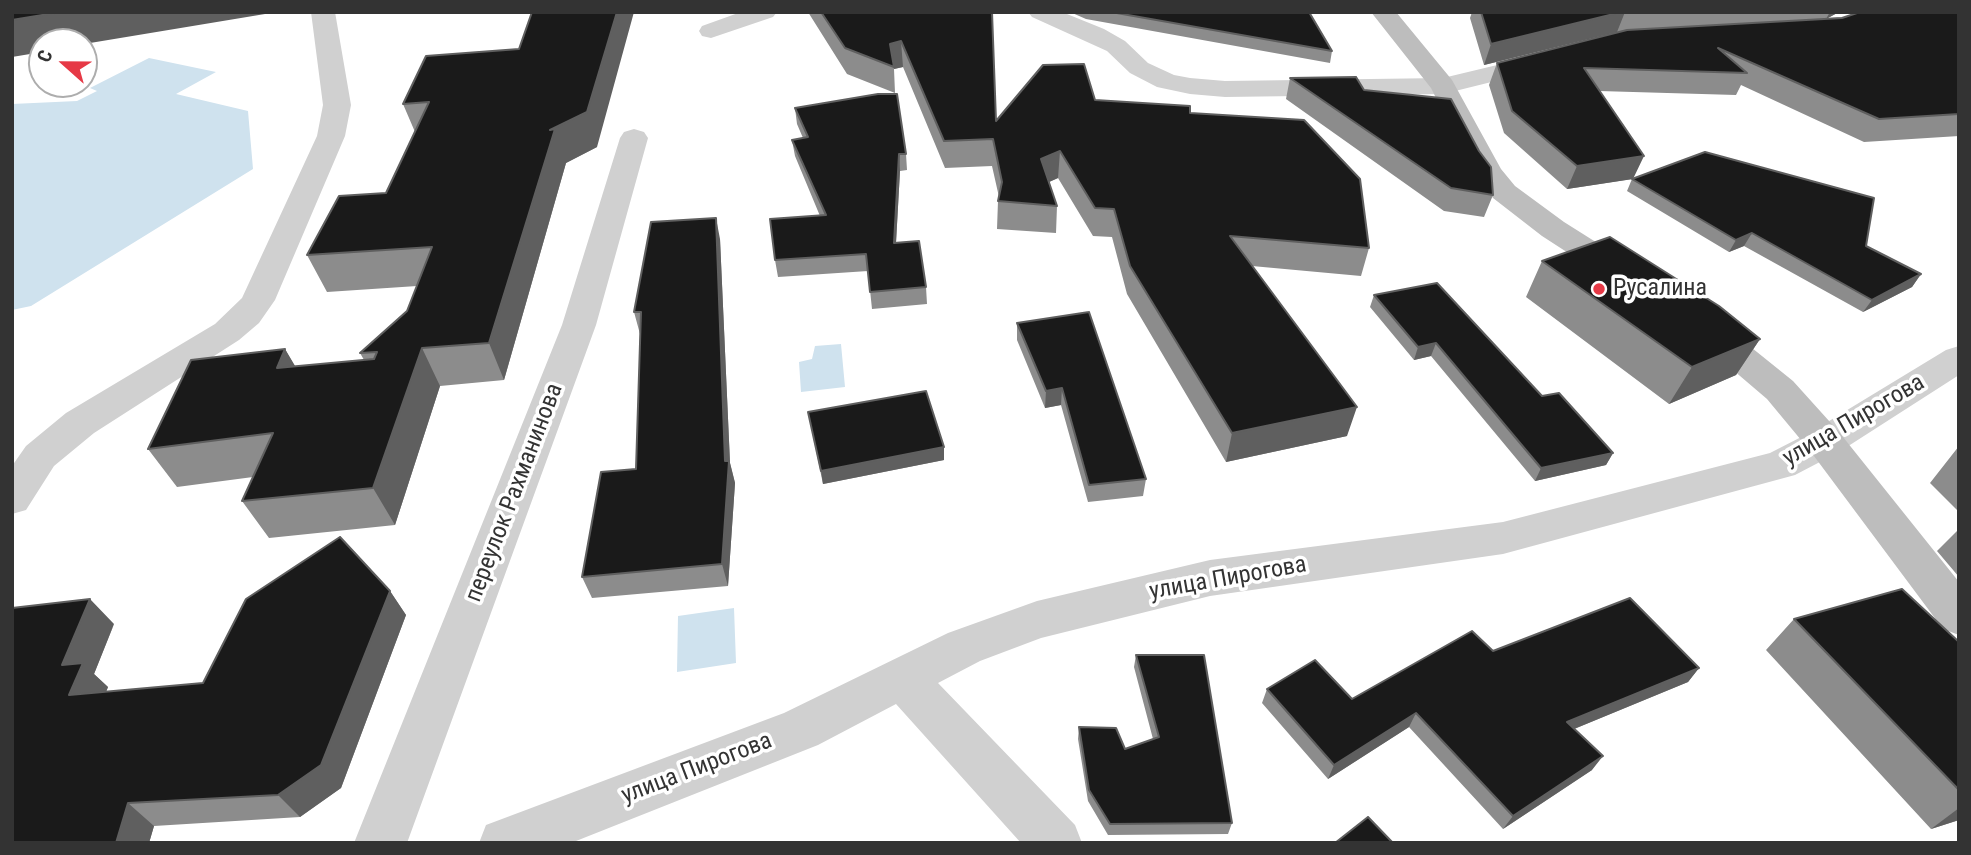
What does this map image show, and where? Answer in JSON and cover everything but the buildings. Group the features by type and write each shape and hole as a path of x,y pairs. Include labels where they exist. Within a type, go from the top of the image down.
{"street":[{"path":"12,499 26,456 227,332 247,315 258,299 331,136 337,105 323,12"},
{"path":"711,31 765,12"},
{"path":"1040,12 1095,34 1116,46 1139,68 1166,81 1225,89 1443,86 1569,54"},
{"path":"1383,12 1443,86 1488,172 1504,192 1553,229 1711,332 1780,390 1825,442 1959,616"},
{"name":"переулок Рахманинова","path":"380,843 579,325 634,138"},
{"name":"улица Пирогова","path":"505,843 801,729 964,647 1037,620 1210,578 1503,538 1781,465 1825,442 1959,358"},
{"path":"903,679 1056,843"}],"water":[{"path":"149,58 216,72 176,94 248,111 253,169 31,306 12,310 12,104 98,98 98,84"},
{"path":"841,344 845,387 801,392 799,362 812,359 815,346"},
{"path":"734,608 736,663 677,672 678,616"}],"place":[{"name":"Русалина","path":"1599,289"}]}
